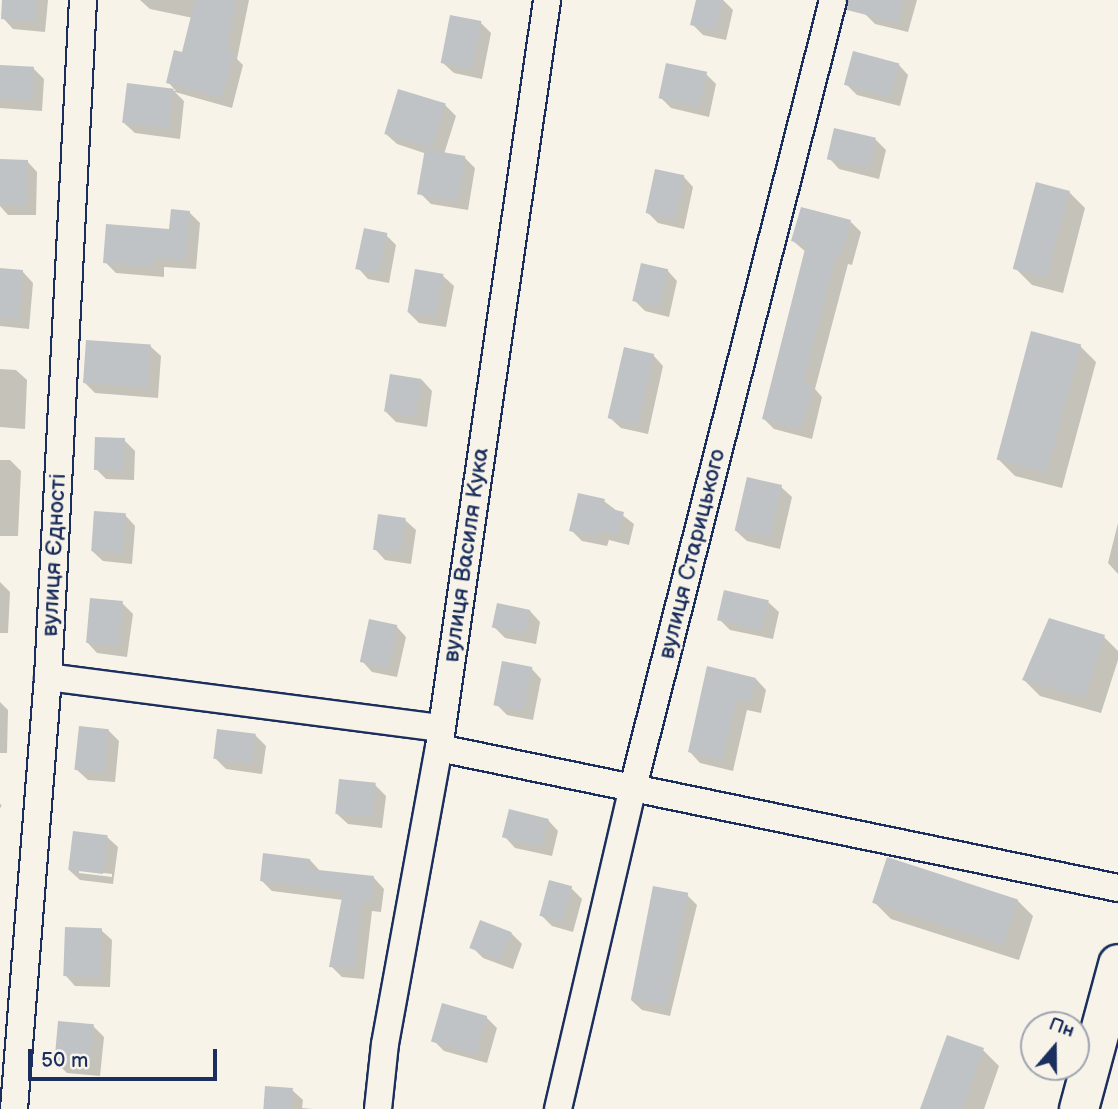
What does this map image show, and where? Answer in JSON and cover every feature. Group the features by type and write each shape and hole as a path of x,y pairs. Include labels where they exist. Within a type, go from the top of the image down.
{"main road":[{"path":"1079,1109 1118,964"}],"street":[{"name":"вулиця Єдності","path":"14,1109 48,677 83,0"},
{"name":"вулиця Василя Кука","path":"378,1109 385,1044 439,738 547,0"},
{"name":"вулиця Старицького","path":"558,1109 632,791 833,0"},
{"path":"48,677 439,738 632,791 1118,888"}],"building":[{"path":"2,0 37,0 35,22 1,19"},
{"path":"195,0 236,0 227,51 234,53 222,98 166,83 174,50 182,52"},
{"path":"696,0 723,0 716,31 690,25"},
{"path":"848,0 904,0 898,23 847,10"},
{"path":"450,15 481,21 472,69 441,63"},
{"path":"853,51 899,63 890,97 844,85"},
{"path":"666,63 707,72 700,107 659,98"},
{"path":"0,65 34,67 32,101 0,99"},
{"path":"127,83 174,89 169,128 122,123"},
{"path":"398,89 446,104 432,149 384,134"},
{"path":"834,128 876,138 869,169 827,159"},
{"path":"425,149 465,156 457,201 417,194"},
{"path":"0,159 28,160 26,206 0,205"},
{"path":"655,169 684,175 675,219 646,213"},
{"path":"1036,182 1070,191 1047,278 1013,269"},
{"path":"801,207 851,220 842,255 837,254 803,383 813,385 801,429 762,419 806,245 791,241"},
{"path":"171,209 190,211 186,260 154,257 154,267 103,263 106,224 169,229"},
{"path":"364,228 387,233 379,274 355,269"},
{"path":"641,263 668,269 660,307 632,301"},
{"path":"0,268 23,270 19,319 0,317"},
{"path":"415,269 444,274 436,317 407,312"},
{"path":"1031,331 1081,344 1047,473 997,459"},
{"path":"86,340 151,345 148,387 83,383"},
{"path":"624,347 654,354 638,425 608,418"},
{"path":"390,374 422,379 416,417 384,412"},
{"path":"95,437 125,438 124,471 94,470"},
{"path":"747,477 782,485 770,539 735,531"},
{"path":"578,493 605,499 603,507 624,512 619,535 598,530 597,537 569,531"},
{"path":"94,511 126,513 123,553 91,551"},
{"path":"378,514 406,518 401,554 373,550"},
{"path":"724,590 769,600 762,631 717,620"},
{"path":"90,598 123,601 119,646 86,643"},
{"path":"497,603 530,610 525,635 492,627"},
{"path":"1049,618 1105,635 1085,698 1022,680"},
{"path":"369,619 397,625 388,668 360,662"},
{"path":"502,661 532,667 524,711 493,705"},
{"path":"707,666 756,678 750,703 737,700 722,761 688,752"},
{"path":"79,726 109,729 104,773 74,770"},
{"path":"217,729 256,734 252,764 213,759"},
{"path":"339,779 376,783 372,818 335,814"},
{"path":"509,809 549,819 542,847 502,837"},
{"path":"73,831 108,835 103,874 68,870"},
{"path":"263,853 310,859 309,869 374,876 371,902 362,901 354,969 329,967 343,892 260,881"},
{"path":"887,857 1018,900 1003,945 872,903"},
{"path":"549,880 572,886 563,922 539,916"},
{"path":"653,886 688,893 666,1007 631,1000"},
{"path":"480,920 512,932 501,960 469,948"},
{"path":"65,927 102,928 100,977 63,976"},
{"path":"442,1003 487,1016 476,1054 431,1041"},
{"path":"58,1021 94,1024 90,1066 54,1063"},
{"path":"947,1035 984,1048 962,1109 920,1109"},
{"path":"265,1086 293,1088 291,1109 263,1109"}]}
